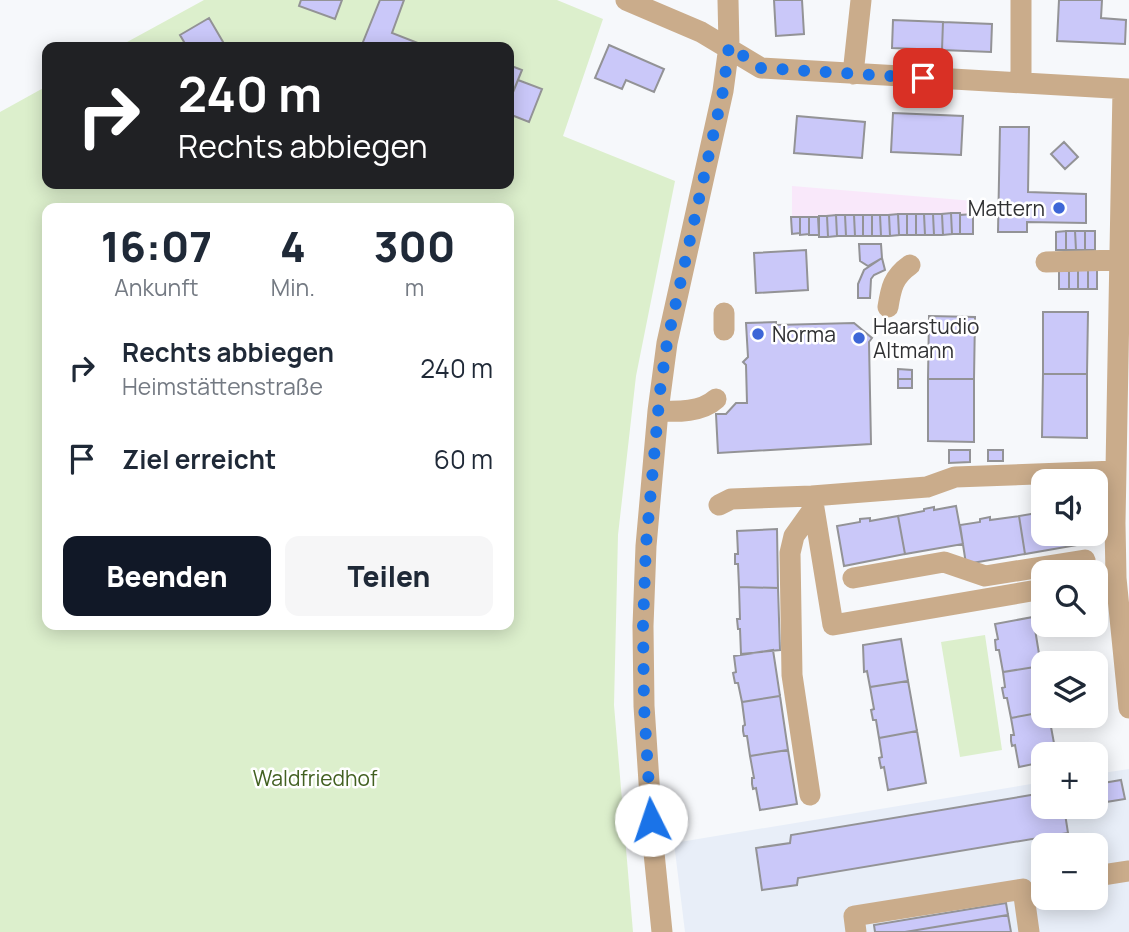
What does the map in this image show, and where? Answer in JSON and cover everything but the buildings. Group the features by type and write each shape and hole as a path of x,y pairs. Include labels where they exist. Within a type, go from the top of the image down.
{"street":[{"path":"626,0 729,46 761,68 1126,89 1119,260 1116,471 1108,560"},
{"path":"662,932 645,734 643,625 646,545 667,343 723,91 729,46 728,0"},
{"path":"853,74 861,0"},
{"path":"1021,0 1021,82"},
{"path":"1046,262 1119,260"},
{"path":"888,307 891,285 899,273 910,265"},
{"path":"658,411 685,411 709,405 716,398"},
{"path":"719,505 731,499 813,502 927,487 955,477 1116,471"},
{"path":"813,502 823,627 1031,591"},
{"path":"810,795 792,675 790,553 794,537 813,502"},
{"path":"852,578 944,562 985,576 1031,571"},
{"path":"1108,590 1129,708"},
{"path":"1108,874 1129,871"},
{"path":"856,932 854,916 1031,887"},
{"path":"1029,932 1031,910"}],"shaded area":[{"path":"792,186 974,201 973,234 819,237 792,234"},
{"path":"1129,769 1129,932 685,932 674,843 1031,784 1031,819 1108,819 1108,772"}],"green space":[{"name":"Waldfriedhof","path":"204,0 557,0 603,19 563,136 675,181 636,376 618,535 614,705 633,932 0,932 0,112 42,89 42,189 514,189 514,42 127,42"},
{"path":"985,635 1002,750 960,757 941,642"}],"place":[{"name":"Mattern","path":"1059,208"},
{"name":"Norma","path":"758,334"},
{"name":"Haarstudio Altmann","path":"859,338"}],"route":[{"path":"651,820 644,706 643,625 646,545 660,391 667,343 723,91 729,46 761,68 923,78"}]}
